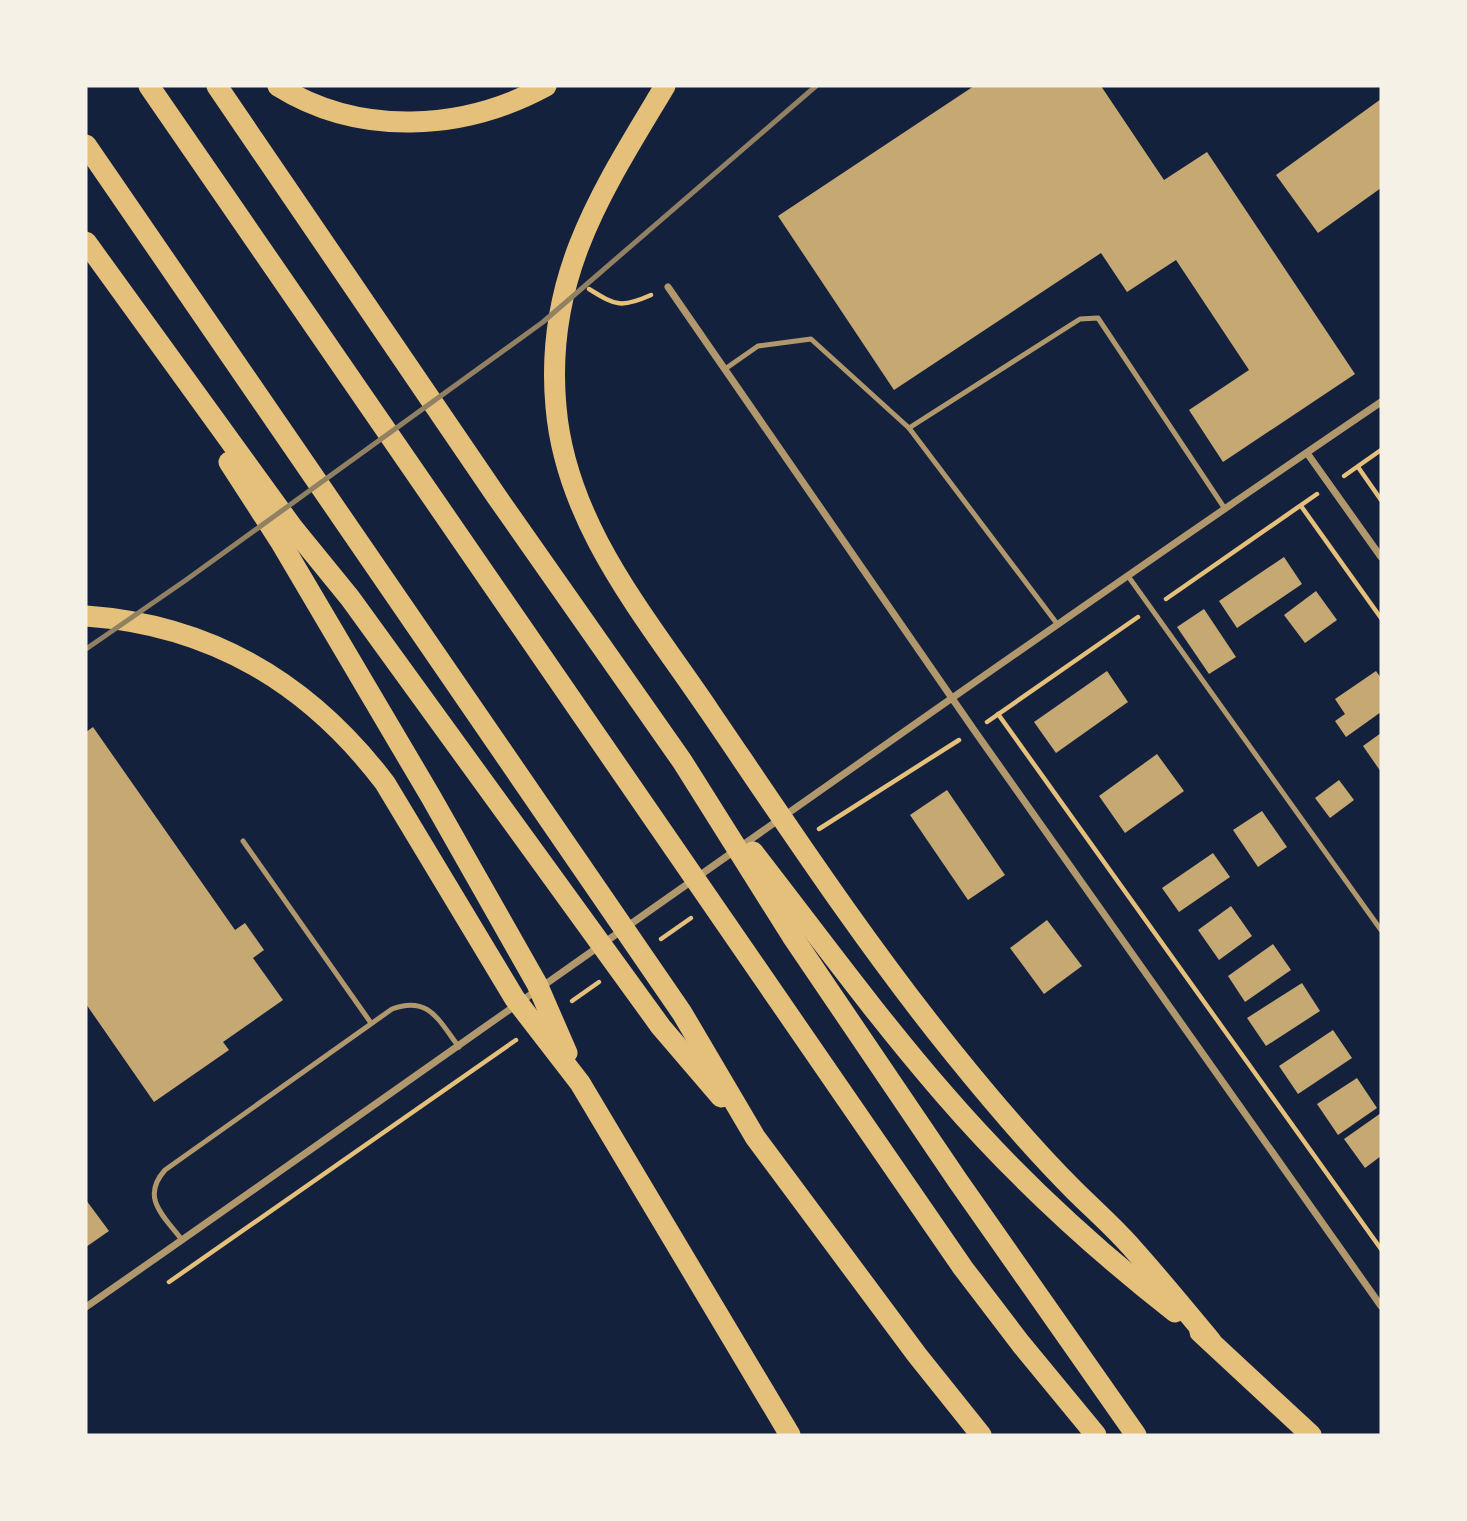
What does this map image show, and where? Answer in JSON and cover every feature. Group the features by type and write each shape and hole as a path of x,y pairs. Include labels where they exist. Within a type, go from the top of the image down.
{"highway":[{"path":"149,86 964,1268 1021,1344 1096,1435"},
{"path":"217,86 497,497 801,930 957,1181 1136,1435"},
{"path":"278,86 314,104 350,116 418,122 456,120 483,113 546,86"},
{"path":"666,86 608,181 578,247 558,317 555,404 563,450 576,496 615,574 840,903 957,1058 1042,1156 1131,1246 1211,1341"},
{"path":"86,145 682,1013 755,1137"},
{"path":"91,250 293,528 350,598 661,1027 755,1137 981,1435"},
{"path":"91,250 280,541 324,615 537,984 580,1083"},
{"path":"86,616 135,621 165,628 224,649 253,663 293,689 325,716 367,760 385,783 515,999 580,1083 790,1435"},
{"path":"801,930 981,1134 1115,1265 1211,1341 1311,1435"}],"street":[{"path":"668,287 952,698 1381,1306"},
{"path":"86,1307 952,698 1381,402"},
{"path":"1307,453 1381,557"}],"lane":[{"path":"909,428 1080,319 1098,318 1225,509"},
{"path":"725,369 758,346 811,339 909,428 1058,625"},
{"path":"1128,576 1381,930"},
{"path":"243,841 371,1023"},
{"path":"182,1240 156,1206 152,1192 156,1179 371,1023 407,1003 419,1005 433,1013 459,1047"}],"path":[{"path":"584,286 612,303 633,303 668,287"},
{"path":"1357,467 1381,500"},
{"path":"1301,506 1381,618"},
{"path":"999,714 1381,1249"}],"building":[{"path":"974,86 1101,86 1164,180 1207,152 1355,374 1223,462 1189,410 1249,370 1176,260 1127,292 1101,253 894,390 778,216"},
{"path":"1381,99 1381,188 1318,233 1276,175"},
{"path":"1284,557 1302,584 1237,628 1219,601"},
{"path":"1316,591 1337,620 1305,643 1284,615"},
{"path":"1204,609 1236,657 1209,674 1177,627"},
{"path":"1107,671 1128,702 1056,753 1034,722"},
{"path":"1376,671 1381,678 1381,712 1346,737 1335,721 1345,714 1335,699"},
{"path":"93,727 235,930 245,923 264,950 253,958 283,1000 223,1042 229,1050 154,1102 86,1004 86,732"},
{"path":"1381,733 1381,772 1363,746"},
{"path":"1157,754 1184,791 1125,833 1099,796"},
{"path":"1339,780 1354,800 1330,818 1315,798"},
{"path":"947,790 1005,875 968,900 910,815"},
{"path":"1262,811 1287,847 1258,867 1233,830"},
{"path":"1213,853 1230,877 1179,912 1162,888"},
{"path":"1231,906 1252,936 1219,960 1198,930"},
{"path":"1047,920 1082,966 1044,994 1010,948"},
{"path":"1273,944 1291,970 1245,1002 1228,976"},
{"path":"1302,983 1320,1011 1266,1046 1247,1018"},
{"path":"1333,1030 1352,1058 1298,1094 1279,1066"},
{"path":"1357,1078 1377,1108 1338,1135 1317,1104"},
{"path":"1381,1113 1381,1156 1365,1168 1344,1139"},
{"path":"86,1200 109,1231 86,1247"}],"railway":[{"path":"86,649 543,322 816,86"}]}
